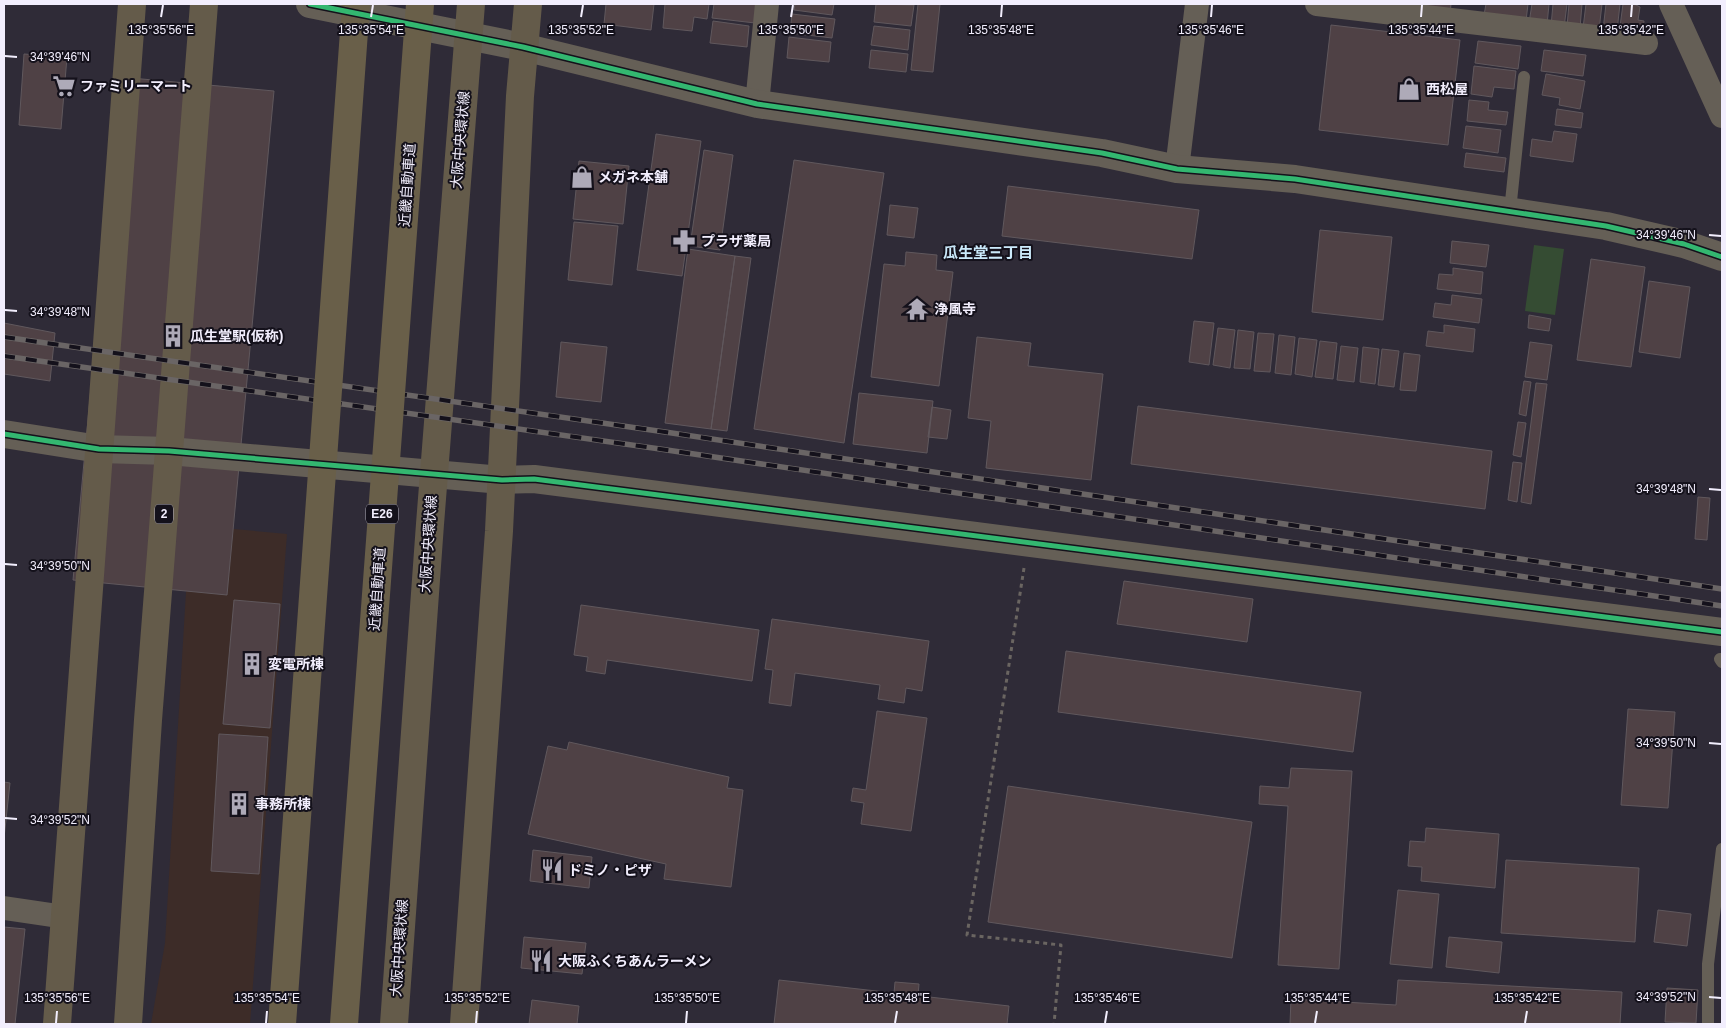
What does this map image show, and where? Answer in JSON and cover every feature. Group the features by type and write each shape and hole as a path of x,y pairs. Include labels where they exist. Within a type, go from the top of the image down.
{"highway":[{"path":"282,1024 356,4"},
{"name":"近畿自動車道","path":"344,1024 420,4"}],"main road":[{"path":"57,1024 132,4"},
{"name":"2","path":"128,1024 169,451 204,4"},
{"name":"大阪中央環状線","path":"394,1024 434,473 471,4"},
{"path":"464,1024 502,480 523,47 528,4"}],"street":[{"path":"310,4 523,47 756,104 1102,153 1177,169 1295,179 1606,226 1684,244 1722,257"},
{"path":"756,104 767,4"},
{"path":"1177,169 1196,4"},
{"path":"1671,4 1722,116"},
{"path":"1331,5 1466,13 1646,43"},
{"path":"4,434 100,449 169,451 502,480 534,479 1722,632"},
{"path":"4,908 65,917"}],"lane":[{"path":"1510,211 1524,77"},
{"path":"1708,1024 1708,964 1722,849"}],"path":[{"path":"1025,558 967,934 1061,945 1054,1024"}],"shaded area":[{"path":"190,525 287,534 250,1024 151,1024 165,943"}],"green space":[{"path":"1534,245 1564,249 1555,315 1525,311"}],"building":[{"path":"606,4 654,4 651,30 604,24"},
{"path":"665,4 709,4 707,19 694,17 692,31 663,28"},
{"path":"714,4 757,4 755,23 712,18"},
{"path":"795,4 834,4 832,15 794,10"},
{"path":"876,4 914,5 911,26 874,22"},
{"path":"918,4 940,4 933,72 911,70"},
{"path":"1408,4 1451,4 1450,14"},
{"path":"1486,4 1528,4 1526,21 1484,15"},
{"path":"1532,4 1549,4 1547,25 1529,23"},
{"path":"1553,4 1567,4 1564,28 1551,26"},
{"path":"1569,4 1582,4 1580,28 1567,26"},
{"path":"1586,4 1602,4 1599,30 1583,28"},
{"path":"1606,4 1620,4 1617,31 1603,30"},
{"path":"1623,4 1634,4 1640,7 1638,20 1644,21 1642,37 1619,34"},
{"path":"792,14 835,19 832,38 790,33"},
{"path":"713,21 749,26 747,47 710,43"},
{"path":"1331,25 1460,40 1448,145 1319,130"},
{"path":"874,26 910,30 908,50 871,45"},
{"path":"789,37 831,42 829,62 787,58"},
{"path":"1478,41 1521,46 1518,69 1475,63"},
{"path":"871,50 908,54 906,72 869,68"},
{"path":"1544,50 1586,55 1583,76 1541,71"},
{"path":"24,54 67,57 61,129 19,125"},
{"path":"1474,66 1516,71 1514,89 1494,87 1492,97 1471,94"},
{"path":"1546,74 1585,81 1580,109 1559,105 1560,98 1542,95"},
{"name":"瓜生堂駅(仮称)","path":"120,77 274,91 227,595 73,580"},
{"path":"1469,100 1489,102 1488,110 1508,112 1506,125 1467,121"},
{"path":"1557,109 1583,113 1581,128 1555,125"},
{"path":"1466,126 1501,130 1498,153 1463,148"},
{"path":"1554,131 1577,134 1573,162 1530,156 1532,139 1552,142"},
{"path":"656,134 701,141 682,276 637,270"},
{"path":"704,150 733,155 720,250 690,246"},
{"path":"1466,153 1506,158 1504,172 1464,167"},
{"path":"794,160 884,173 844,443 754,429"},
{"path":"579,161 629,166 623,224 573,219"},
{"path":"1008,186 1199,210 1192,259 1002,236"},
{"path":"890,205 918,208 914,238 887,235"},
{"path":"574,222 618,226 612,285 568,280"},
{"path":"1320,230 1392,237 1383,320 1312,312"},
{"path":"1452,241 1489,245 1486,267 1450,263"},
{"path":"688,249 735,256 711,429 665,423"},
{"path":"906,252 937,255 936,270 953,272 939,386 871,377 884,264 905,266"},
{"path":"735,256 751,258 727,431 711,429"},
{"path":"1591,259 1645,267 1631,367 1577,360"},
{"path":"1453,268 1483,272 1481,294 1437,289 1439,274 1453,275"},
{"path":"1649,281 1690,287 1680,358 1639,352"},
{"path":"1452,295 1482,299 1479,323 1433,317 1435,303 1451,305"},
{"path":"1529,315 1551,319 1549,331 1528,328"},
{"path":"1194,321 1214,323 1209,365 1189,362"},
{"path":"4,323 55,333 50,381 4,374"},
{"path":"1444,325 1475,329 1473,352 1426,346 1428,331 1444,333"},
{"path":"1218,328 1235,330 1230,368 1213,365"},
{"path":"1238,330 1254,332 1250,369 1234,368"},
{"path":"1258,333 1274,334 1270,372 1254,371"},
{"path":"1279,335 1295,337 1291,375 1275,373"},
{"path":"977,337 1031,343 1028,366 1103,374 1091,480 986,468 991,421 968,418"},
{"path":"1299,338 1317,340 1312,377 1295,374"},
{"path":"1320,341 1337,343 1333,379 1315,377"},
{"path":"561,342 607,347 601,402 556,397"},
{"path":"1530,342 1552,345 1547,380 1525,377"},
{"path":"1341,346 1358,348 1354,382 1337,380"},
{"path":"1363,347 1379,349 1375,384 1360,382"},
{"path":"1382,349 1399,351 1394,387 1378,385"},
{"path":"1404,353 1420,355 1416,391 1400,390"},
{"path":"1524,381 1531,382 1526,416 1519,414"},
{"path":"1536,383 1547,384 1531,504 1521,502"},
{"path":"859,393 933,401 927,453 853,444"},
{"path":"1138,406 1492,451 1485,509 1131,464"},
{"path":"932,407 951,410 947,439 928,437"},
{"path":"1518,422 1526,423 1521,457 1513,455"},
{"path":"1513,462 1522,463 1517,502 1508,500"},
{"path":"1698,497 1710,498 1707,540 1695,539"},
{"path":"1124,581 1253,599 1247,642 1117,624"},
{"name":"変電所棟","path":"234,600 280,604 270,728 223,724"},
{"path":"581,605 759,630 752,681 607,660 605,674 586,671 588,657 574,655"},
{"path":"772,619 929,641 922,691 906,688 904,703 878,699 880,685 795,673 791,706 769,703 773,670 765,669"},
{"path":"1066,651 1361,692 1353,752 1058,712"},
{"path":"1628,709 1675,712 1668,808 1621,805"},
{"path":"877,711 927,718 911,831 861,824 864,803 851,801 853,788 866,790"},
{"name":"事務所棟","path":"219,734 268,737 259,874 211,871"},
{"path":"569,742 729,777 727,788 743,790 731,887 664,879 666,864 528,834 548,746 567,750"},
{"path":"1291,768 1352,771 1339,969 1278,965 1288,806 1259,804 1260,786 1289,788"},
{"path":"4,782 10,783 4,838"},
{"path":"1008,786 1252,822 1232,958 988,922"},
{"path":"1426,828 1499,834 1495,888 1421,881 1422,867 1408,866 1410,841 1425,842"},
{"path":"533,850 592,857 589,888 530,881"},
{"path":"1506,860 1639,868 1635,942 1501,933"},
{"path":"1398,890 1439,894 1432,968 1390,964"},
{"path":"1658,910 1691,914 1687,946 1654,942"},
{"path":"4,927 25,929 15,1024 4,1024"},
{"path":"524,937 586,943 582,974 521,968"},
{"path":"1449,937 1502,942 1499,973 1446,967"},
{"path":"779,980 1009,1006 1007,1024 774,1024"},
{"path":"1398,980 1622,992 1620,1024 1290,1024 1291,999 1396,1005"},
{"path":"895,982 919,984 918,996 894,993"},
{"path":"1667,988 1698,990 1696,1023 1665,1022"},
{"path":"532,1000 579,1006 577,1024 529,1024"}],"railway":[{"path":"4,337 665,432 1722,589"},
{"path":"4,356 660,449 1722,606"}],"cycle path":[{"path":"310,4 523,47 757,104 1102,153 1177,169 1295,179 1606,226 1684,244 1722,257"},
{"path":"4,434 99,449 169,451 502,480 534,479 1722,632"}],"place":[{"name":"ファミリーマート","path":"64,86"},
{"name":"西松屋","path":"1409,89"},
{"name":"メガネ本舗","path":"582,177"},
{"name":"プラザ薬局","path":"684,241"},
{"name":"浄風寺","path":"917,309"},
{"name":"瓜生堂駅(仮称)","path":"173,336"},
{"name":"変電所棟","path":"252,664"},
{"name":"事務所棟","path":"239,804"},
{"name":"ドミノ・ピザ","path":"552,870"},
{"name":"大阪ふくちあんラーメン","path":"541,961"}],"district":[{"name":"瓜生堂三丁目","path":"988,252"}]}
